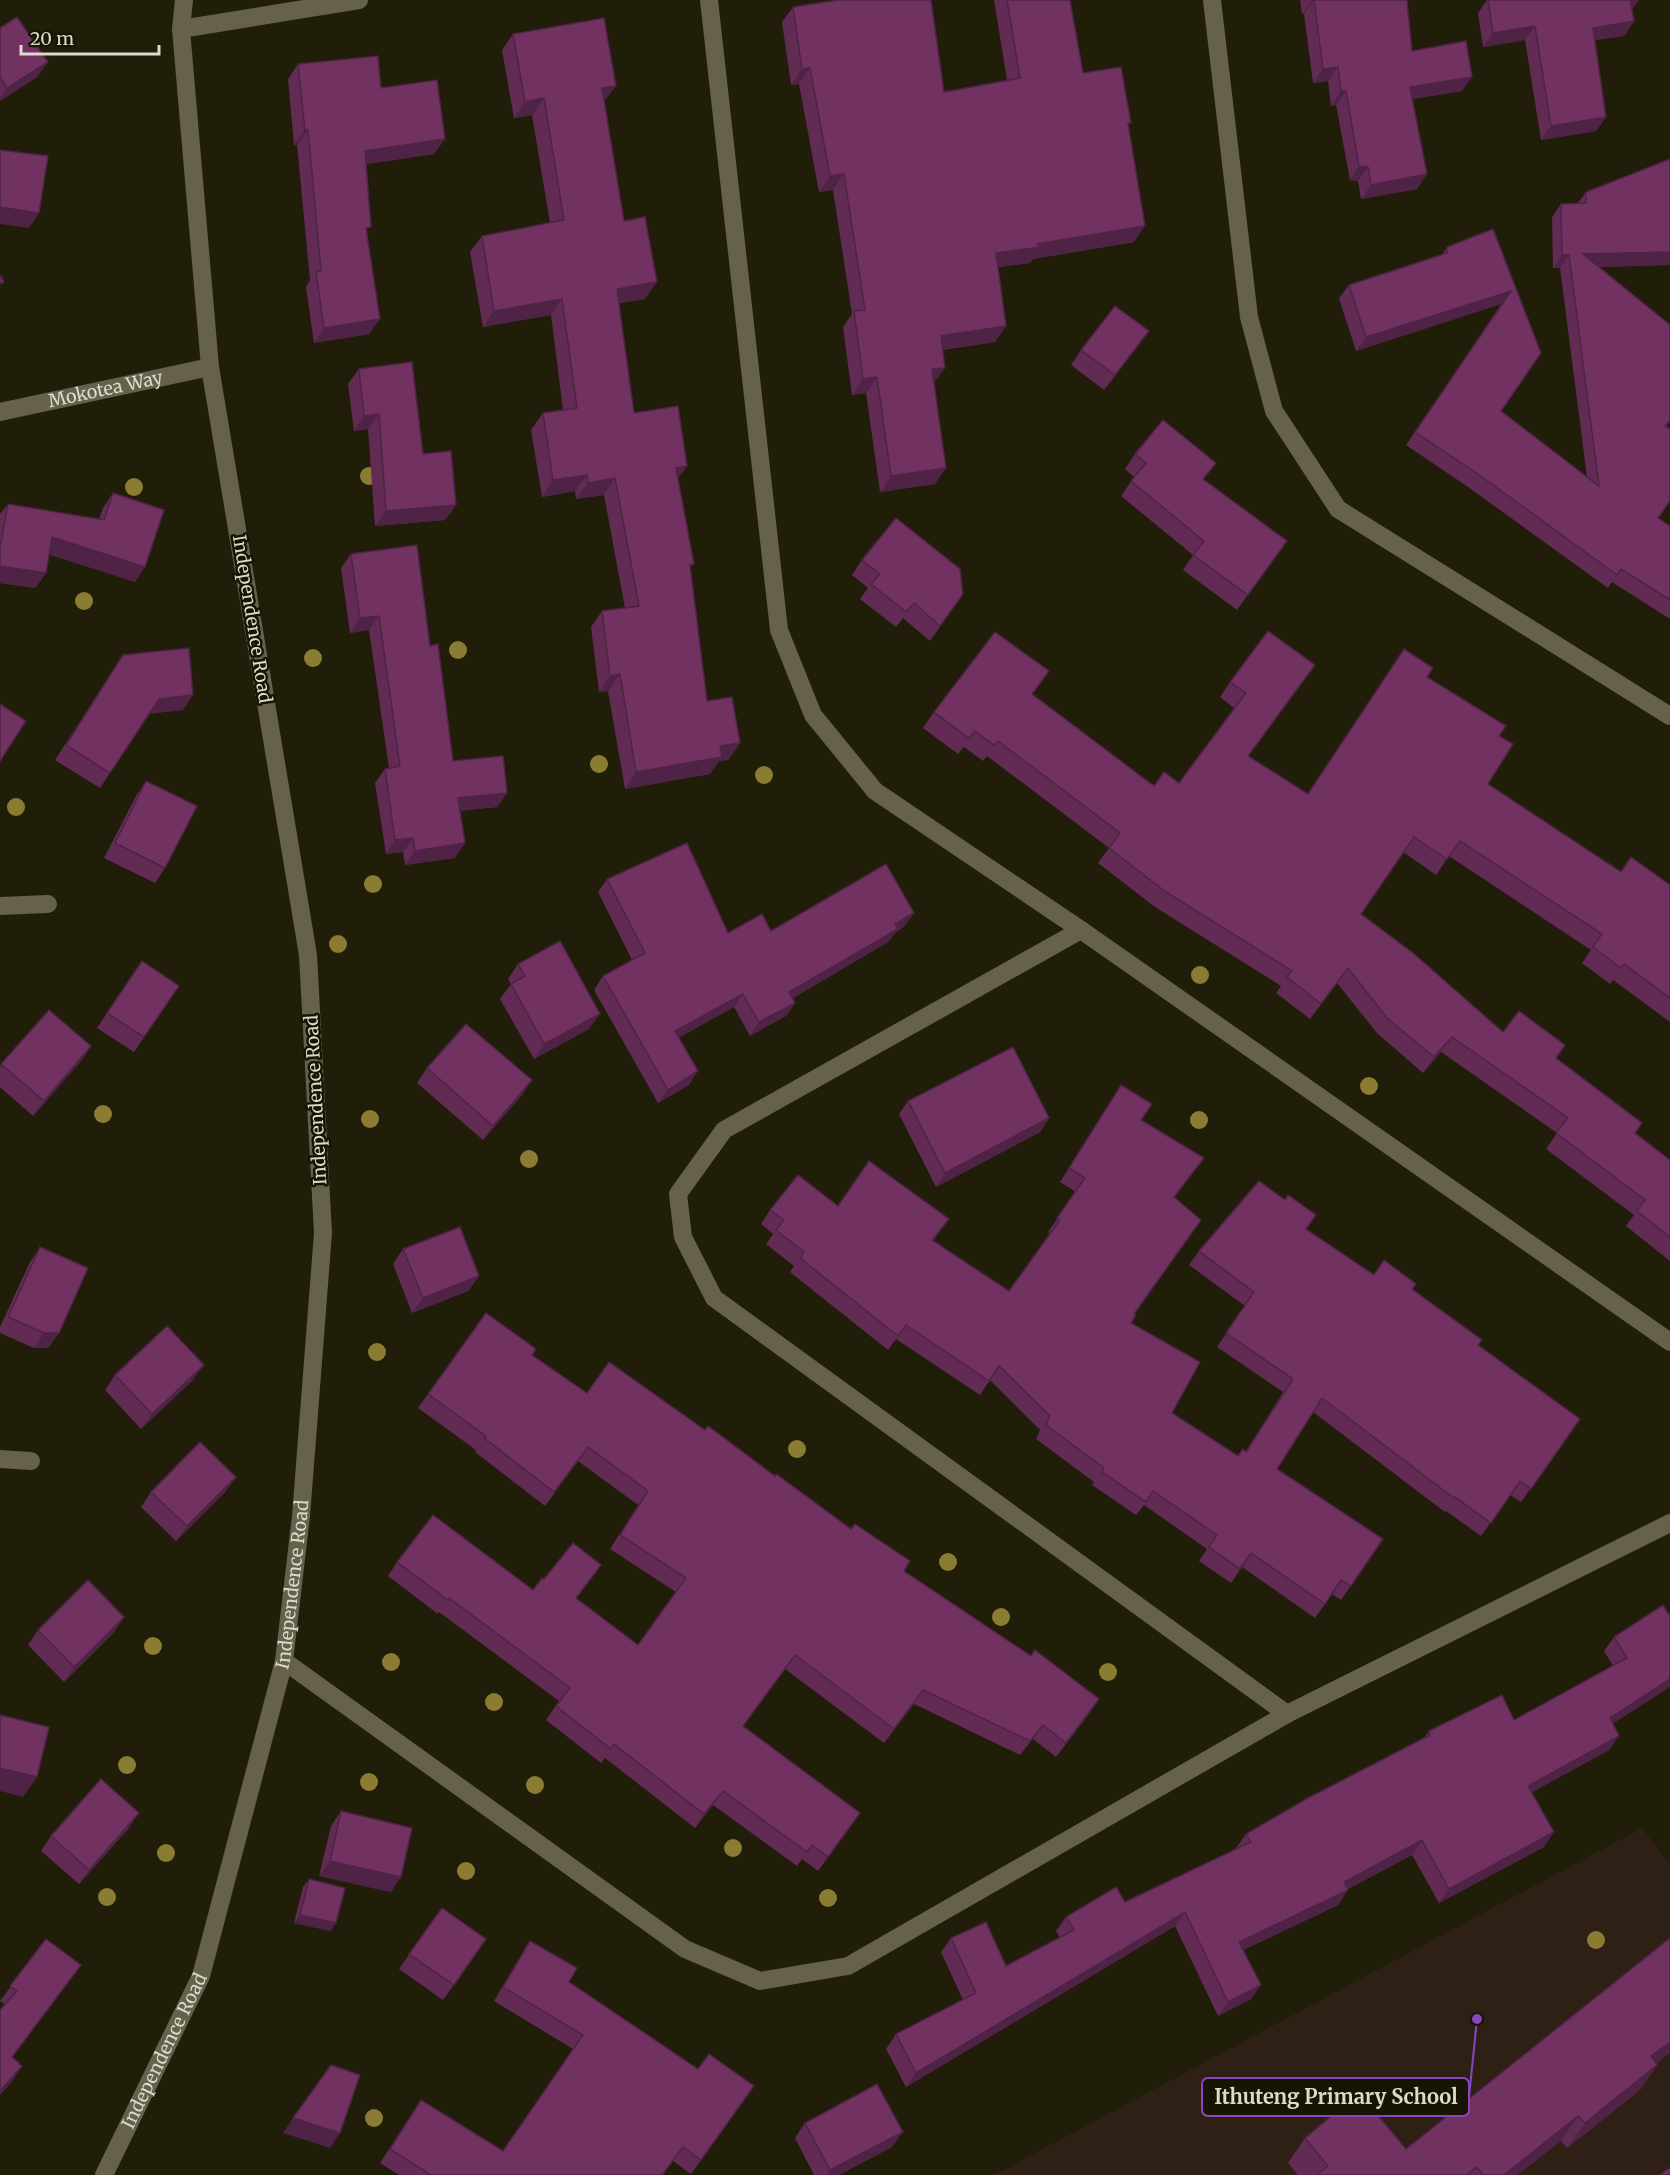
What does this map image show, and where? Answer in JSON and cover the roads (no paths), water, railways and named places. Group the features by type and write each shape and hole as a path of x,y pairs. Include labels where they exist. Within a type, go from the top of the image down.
{"street":[{"name":"Independence Road","path":"110,2173 201,1976 284,1661 301,1516 323,1233 308,955 210,368 181,29 184,0"},
{"path":"181,29 359,0"},
{"path":"709,0 778,630 813,715 875,791 1081,930 1670,1342"},
{"path":"1212,0 1249,317 1274,411 1338,509 1670,716"},
{"name":"Mokotea Way","path":"0,412 210,368"},
{"path":"0,906 48,904"},
{"path":"1081,930 724,1130 678,1194 683,1237 714,1298 1287,1714"},
{"path":"0,1459 31,1461"},
{"path":"284,1661 685,1949 760,1981 848,1966 1287,1714 1670,1523"}],"place":[{"name":"Ithuteng Primary School","path":"1477,2019"}]}
